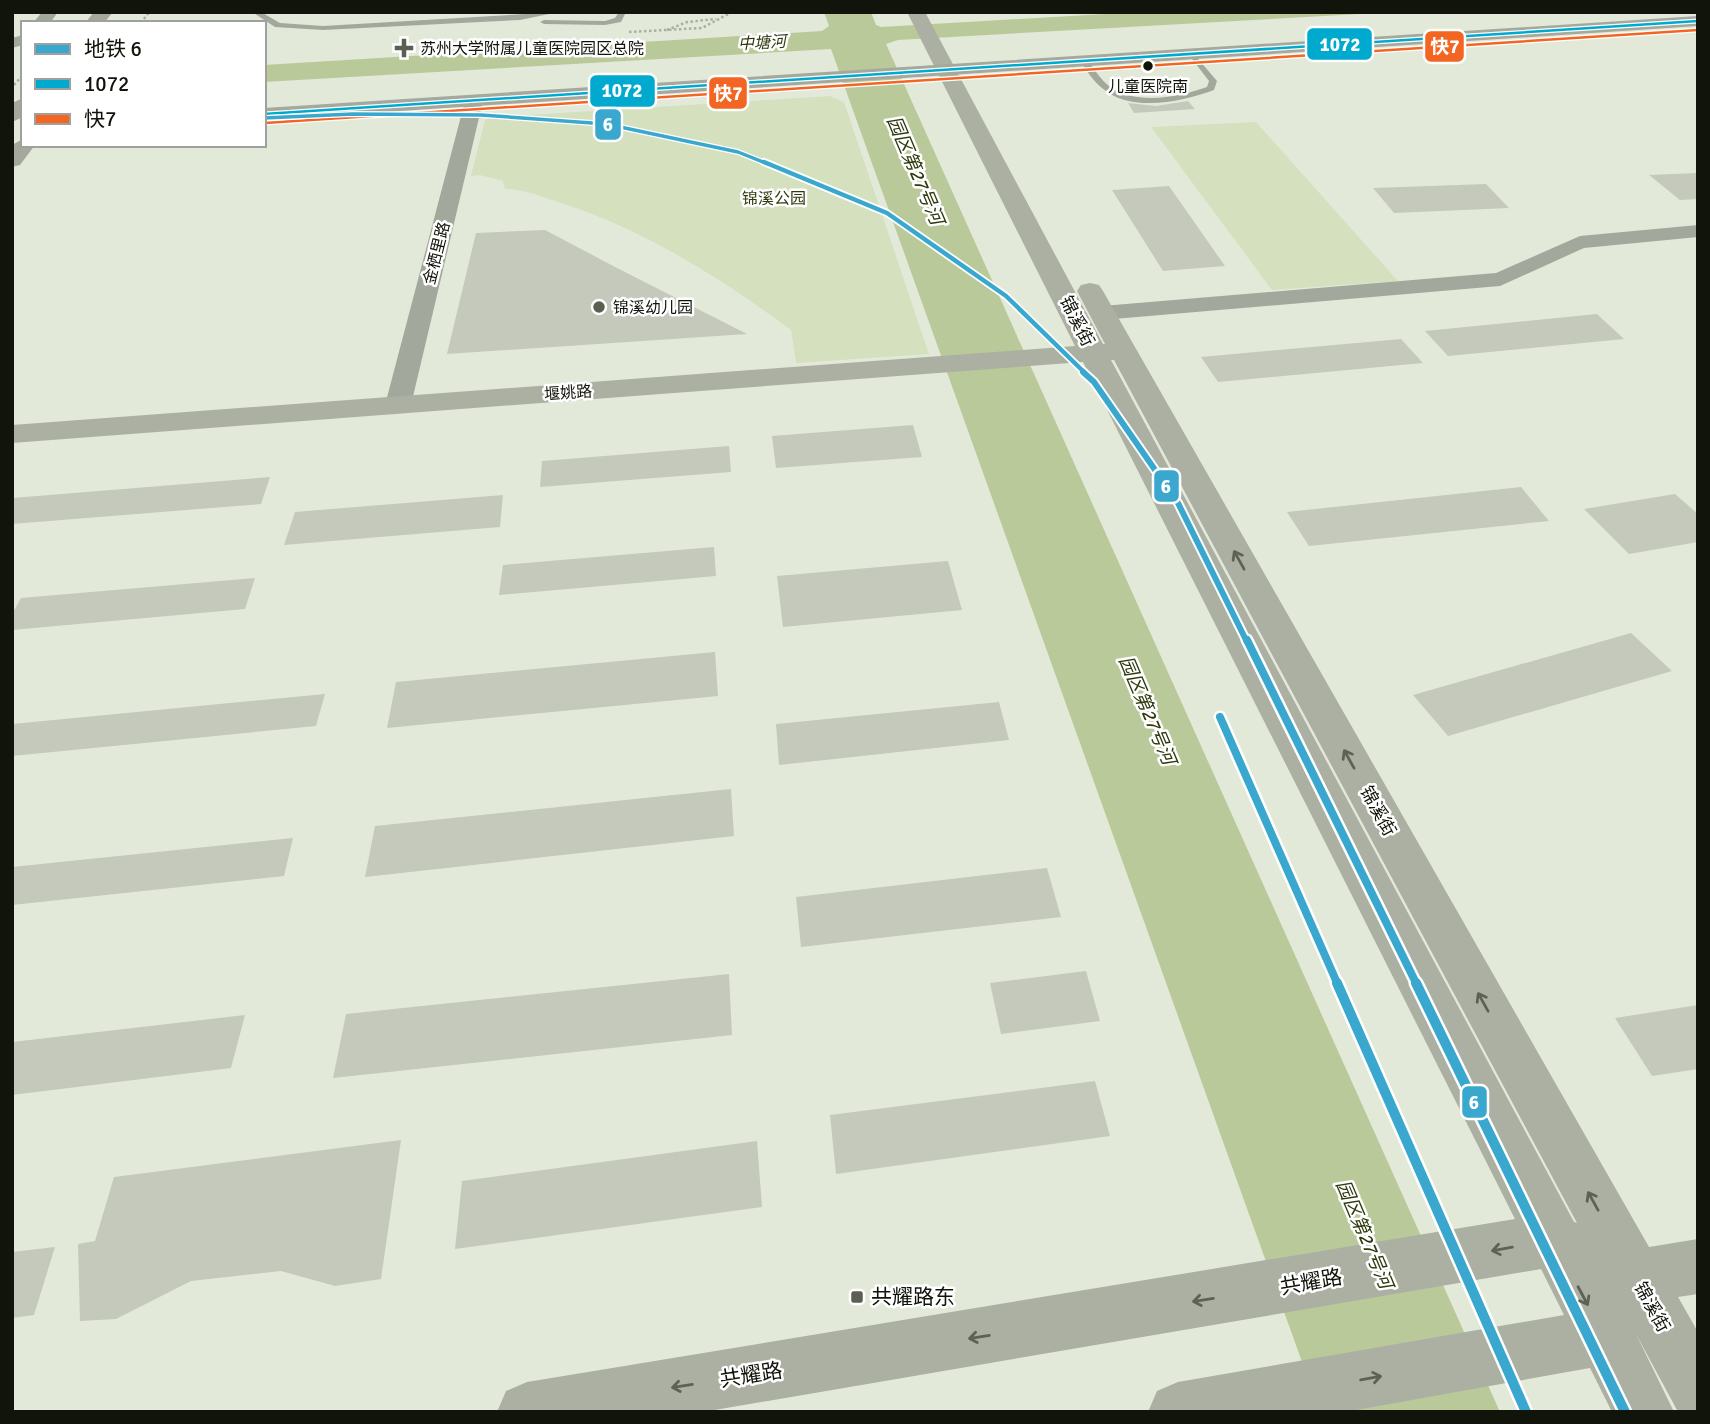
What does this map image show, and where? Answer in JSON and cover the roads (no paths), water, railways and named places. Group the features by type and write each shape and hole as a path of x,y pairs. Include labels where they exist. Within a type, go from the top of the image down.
{"main road":[{"path":"266,100 903,69 942,41 1661,12"},
{"path":"942,41 1085,62 1698,21"},
{"name":"锦溪街","path":"942,41 1102,313 1108,351 1553,1240 1644,1412"},
{"name":"锦溪街","path":"942,41 1108,351 1698,1389"},
{"path":"266,114 835,73"},
{"name":"堰姚路","path":"12,434 1108,351"},
{"path":"1553,1240 1635,1278 1698,1266"},
{"name":"共耀路","path":"527,1412 1553,1240"},
{"path":"1178,1412 1604,1337 1635,1278"}],"street":[{"name":"金栖里路","path":"398,405 474,101"},
{"path":"1102,313 1500,279 1580,242 1698,231"}],"lane":[{"path":"255,12 268,22 278,25 323,28 520,18 556,12"},
{"path":"527,23 605,23 618,20 623,12"},
{"path":"1085,62 1106,88 1126,97 1158,99 1195,95 1211,88 1213,81 1193,55"}],"water":[{"path":"824,12 871,12 876,25 881,27 1139,12 1396,12 898,40 886,44 1500,1412 1320,1412 831,49 266,82 266,65 822,31 829,26"}],"metro line":[{"name":"6","path":"266,118 353,114 481,115 606,124 738,152 887,213 1006,296 1094,382 1178,503 1329,804 1625,1412"},
{"name":"6","path":"1220,717 1526,1412"}],"place":[{"name":"苏州大学附属儿童医院园区总院","path":"404,48"},
{"name":"儿童医院南","path":"1148,66"},
{"name":"锦溪幼儿园","path":"599,307"},
{"name":"共耀路东","path":"857,1297"}],"water label":[{"name":"中塘河","path":"762,42"},
{"name":"园区第27号河","path":"916,170"},
{"name":"园区第27号河","path":"1148,710"},
{"name":"园区第27号河","path":"1365,1234"}],"park label":[{"name":"锦溪公园","path":"774,198"}]}
